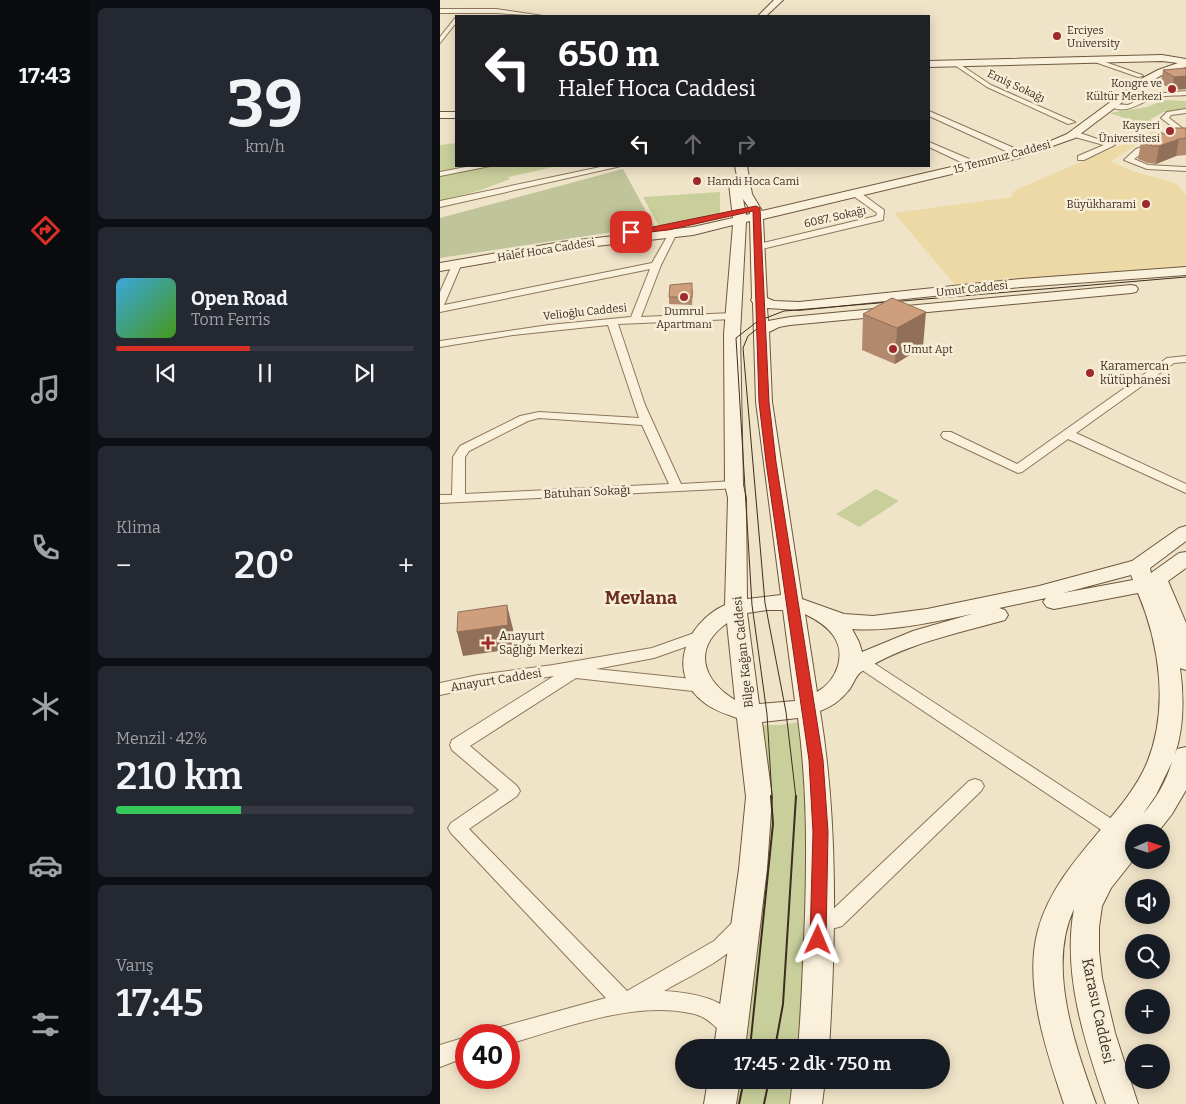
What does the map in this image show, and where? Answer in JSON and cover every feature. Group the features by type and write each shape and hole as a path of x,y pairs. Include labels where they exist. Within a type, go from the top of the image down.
{"street":[{"path":"763,15 779,0"},
{"path":"772,15 786,0"},
{"path":"459,15 463,10"},
{"path":"440,11 463,10 531,15"},
{"path":"440,41 455,21"},
{"path":"930,63 1162,58 1184,60"},
{"path":"1091,59 1140,76"},
{"path":"930,63 1184,60"},
{"name":"15 Temmuz Caddesi","path":"1109,103 1140,76 1184,60"},
{"name":"15 Temmuz Caddesi","path":"752,214 856,193 1050,146 1109,103 1146,80 1184,60"},
{"name":"Emiş Sokağı","path":"955,63 989,86 1111,145 1081,158"},
{"path":"1109,103 1129,107 1151,97 1186,93"},
{"path":"1186,111 1172,112 1165,118 1186,135"},
{"path":"440,114 455,113"},
{"path":"930,113 1011,150"},
{"name":"15 Temmuz Caddesi","path":"752,214 793,200 1011,150 1073,128"},
{"path":"1162,141 1139,151 1128,160 1147,167 1184,167"},
{"path":"930,144 966,161"},
{"path":"440,174 480,167"},
{"path":"440,204 612,167"},
{"name":"Bilge Kağan Caddesi","path":"732,167 752,214 758,247 758,300 764,402 816,760 820,832 817,1000 814,1039"},
{"path":"741,167 746,194 754,199 752,214"},
{"name":"6087. Sokağı","path":"758,247 880,218 881,212 856,193"},
{"name":"Bilge Kağan Caddesi","path":"731,1038 744,925 753,868 759,797 736,609 737,498 734,485 733,316 752,214"},
{"name":"Halef Hoca Caddesi","path":"440,267 561,246 693,231 752,214"},
{"name":"Halef Hoca Caddesi","path":"440,261 557,241 668,228 752,214"},
{"path":"635,319 656,266 672,234"},
{"path":"440,304 456,264"},
{"path":"440,309 656,266"},
{"path":"1181,271 1186,284"},
{"name":"Umut Caddesi","path":"758,300 772,305 799,306 1021,283 1181,271"},
{"name":"Umut Caddesi","path":"761,330 775,323 790,321 1186,284"},
{"name":"Velioğlu Caddesi","path":"440,344 521,331 612,321 733,316"},
{"path":"612,321 639,405 677,488"},
{"path":"947,435 1018,469 1171,360 1186,359"},
{"path":"458,498 459,457 464,449 524,418 539,415 646,422"},
{"path":"1067,434 1186,489"},
{"name":"Batuhan Sokağı","path":"440,499 734,485"},
{"path":"1186,532 1147,577 1039,593 904,619 866,623 843,621 802,606 779,602 755,604 736,609 713,622 700,636 694,652 694,670 702,686 718,700 740,710 767,714 793,712 817,704 836,690 855,666 914,638 969,622 1147,577 1186,558"},
{"path":"1147,577 1174,619 1186,662"},
{"name":"Karasu Caddesi","path":"1135,824 1149,786 1163,756 1170,721 1171,687 1168,666 1147,577"},
{"path":"823,614 839,626 849,641 855,666 1125,832"},
{"path":"553,671 654,653 700,636"},
{"path":"553,671 702,686"},
{"name":"Anayurt Caddesi","path":"440,689 510,676 553,671"},
{"path":"573,672 458,745 511,791 457,828 624,1003"},
{"name":"Karasu Caddesi","path":"1146,824 1160,812 1170,797 1178,781 1186,756"},
{"path":"818,924 835,920 975,786"},
{"name":"Karasu Caddesi","path":"1080,1104 1055,1025 1050,984 1050,938 1058,911 1068,892 1125,841"},
{"name":"Karasu Caddesi","path":"1122,1104 1112,1076 1094,1008 1088,979 1085,929 1088,905 1125,845"},
{"path":"624,1003 721,947 744,925"},
{"path":"520,1031 624,1003 680,1000 713,1010 731,1038"},
{"path":"440,1056 455,1051"},
{"path":"720,1104 722,1089"},
{"path":"806,1104 808,1089"}],"green space":[{"path":"1164,100 1186,101 1186,111 1163,112 1151,119 1152,123 1172,140 1150,126 1109,113 1147,107"},
{"path":"455,143 455,167 553,167 508,177 510,179 481,190 440,201 440,145"},
{"path":"623,169 654,226 440,258 440,218"},
{"path":"720,192 720,215 660,228 643,197"},
{"path":"876,489 899,501 859,527 836,514"},
{"path":"803,721 809,844 801,1039 743,1039 760,725 782,725"},
{"path":"736,1089 796,1089 794,1104 734,1104"}],"sand":[{"path":"1154,131 1156,132 1111,161 1132,171 1175,183 1186,195 1186,271 961,292 894,213 1012,197 1013,192 1018,189"}],"building":[{"path":"1186,68 1186,76 1174,77 1163,70"},
{"path":"1175,128 1186,128 1186,138 1159,146 1152,146 1141,142 1161,133 1171,136"},
{"path":"692,283 692,297 669,297 670,285"},
{"path":"892,298 926,312 897,328 863,314"},
{"path":"507,605 508,625 457,632 458,612"}],"tram line":[{"path":"772,798 767,714 752,605 736,338 758,321 784,311 1186,277"},
{"path":"762,325 748,336 743,348 765,603 786,712 796,797"},
{"path":"751,1039 773,824 771,796"},
{"path":"777,1039 783,1004 796,797"},
{"path":"739,1104 742,1089"},
{"path":"764,1104 767,1089"}],"place":[{"name":"Erciyes University","path":"1057,36"},
{"name":"Kongre ve Kültür Merkezi","path":"1172,89"},
{"name":"Kayseri Üniversitesi","path":"1170,131"},
{"name":"Hamdi Hoca Cami","path":"697,181"},
{"name":"Büyükharami","path":"1146,204"},
{"name":"Dumrul Apartmanı","path":"684,297"},
{"name":"Umut Apt","path":"893,349"},
{"name":"Karamercan kütüphanesi","path":"1090,373"},
{"name":"Anayurt Sağlığı Merkezi","path":"488,643"}],"district":[{"name":"Mevlana","path":"641,598"}],"route":[{"path":"631,232 668,228 756,208 758,300 761,318 764,402 771,462 816,760 820,832 818,940"}]}
